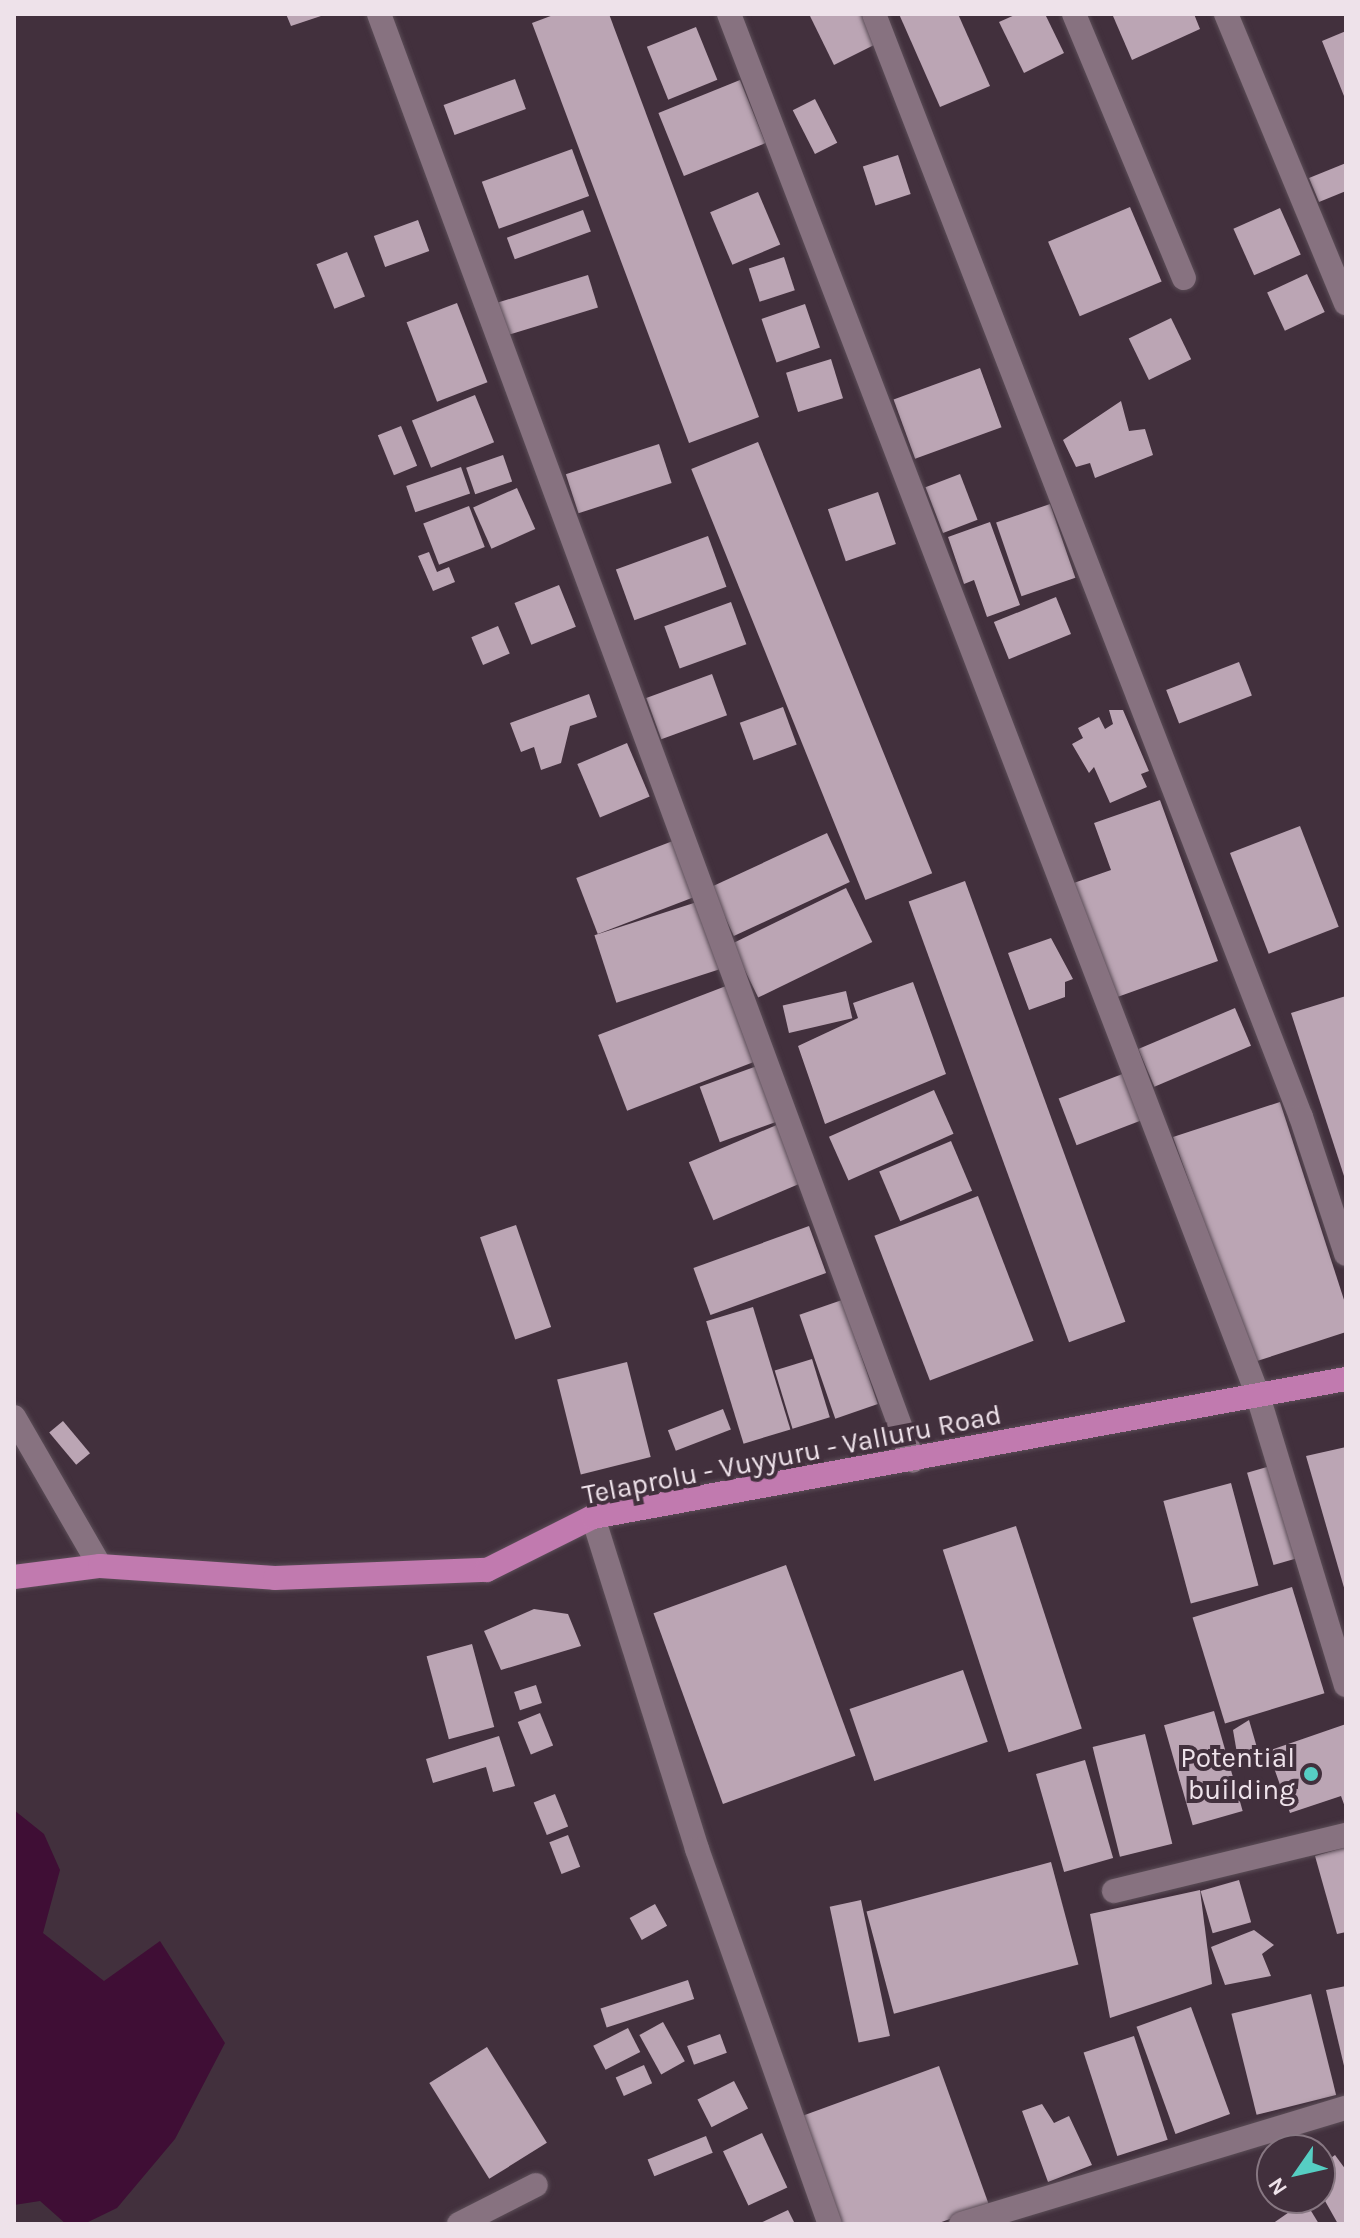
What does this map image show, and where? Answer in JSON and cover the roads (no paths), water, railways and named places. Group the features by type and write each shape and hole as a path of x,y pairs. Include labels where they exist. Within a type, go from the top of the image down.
{"main road":[{"name":"Telaprolu - Vuyyuru - Valluru Road","path":"14,1577 100,1566 275,1578 487,1570 593,1517 913,1461 1346,1379"}],"street":[{"path":"379,14 913,1461"},
{"path":"729,14 1258,1396 1346,1685"},
{"path":"874,14 1290,1088 1346,1254"},
{"path":"1074,14 1184,278"},
{"path":"1226,14 1346,303"},
{"path":"14,1417 100,1566"},
{"path":"593,1517 697,1849 830,2224"},
{"path":"1114,1891 1346,1835"},
{"path":"961,2224 1346,2108"},
{"path":"459,2224 536,2185"}],"place":[{"name":"Potential building","path":"1311,1774"}]}
